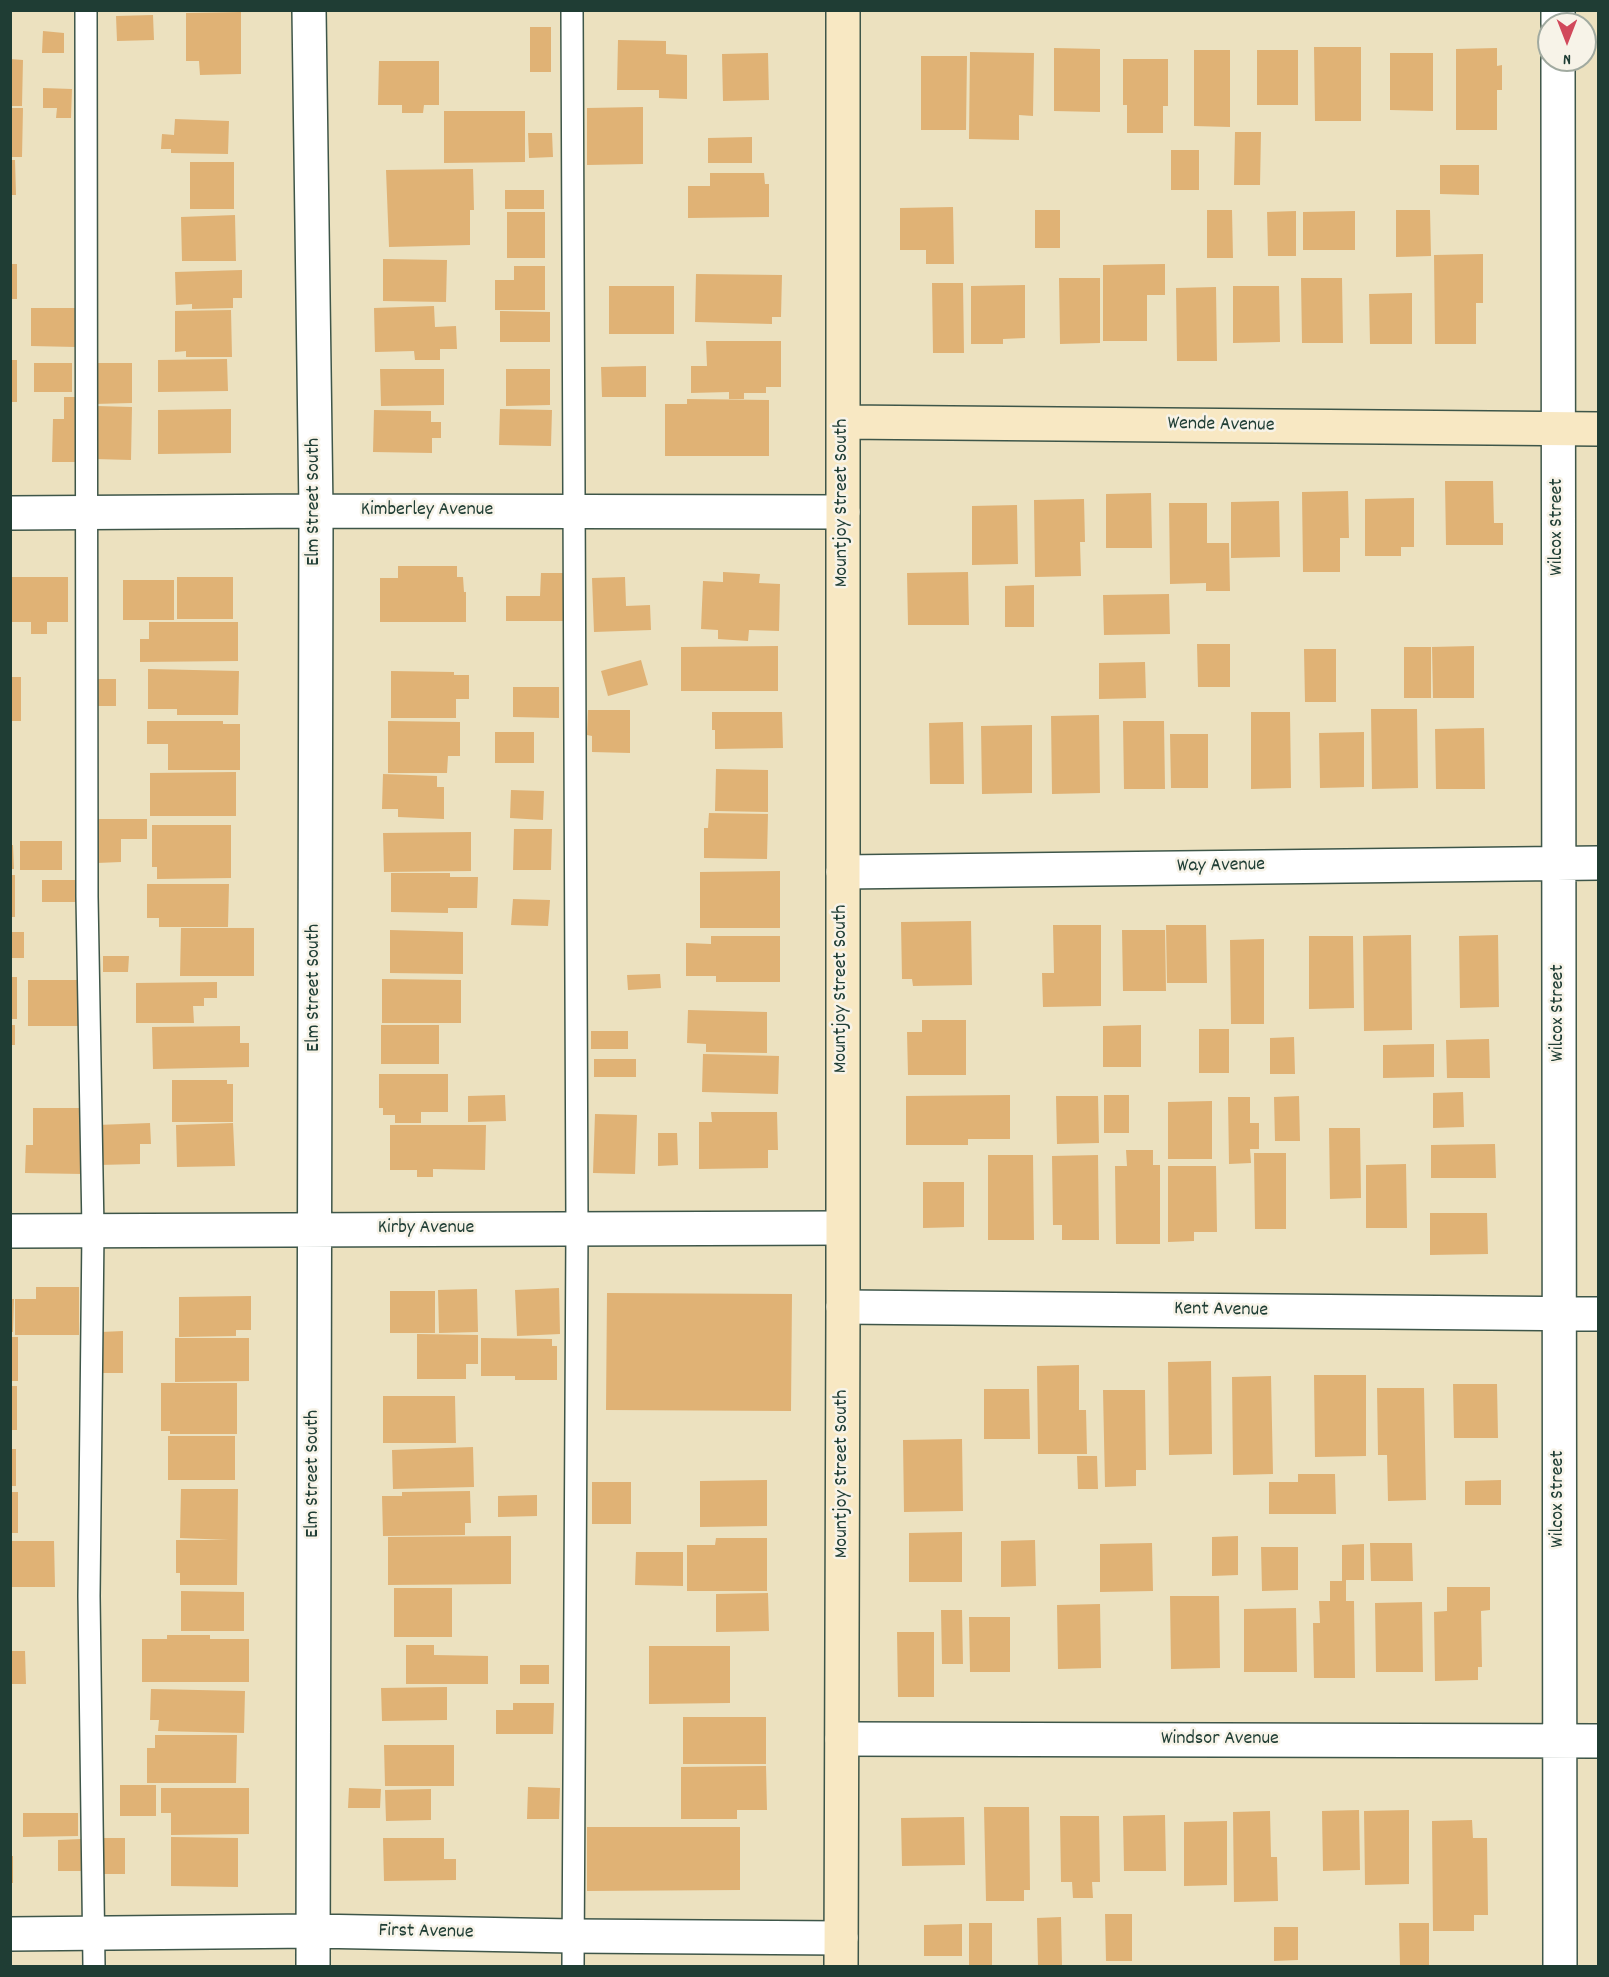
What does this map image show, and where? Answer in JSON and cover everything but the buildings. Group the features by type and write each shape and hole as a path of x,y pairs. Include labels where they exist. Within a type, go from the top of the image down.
{"street":[{"name":"Elm Street South","path":"309,10 316,510 313,1966"},
{"name":"Mountjoy Street South","path":"841,1952 843,10"},
{"name":"Wilcox Street","path":"1558,72 1560,1966"},
{"name":"Wende Avenue","path":"843,422 1599,429"},
{"name":"Kimberley Avenue","path":"10,513 316,510 843,512"},
{"name":"Way Avenue","path":"843,872 1599,863"},
{"name":"Kirby Avenue","path":"10,1231 842,1228"},
{"name":"Kent Avenue","path":"843,1307 1599,1314"},
{"name":"Windsor Avenue","path":"842,1739 1599,1741"},
{"name":"First Avenue","path":"10,1934 313,1931 573,1951 841,1952"}],"lane":[{"path":"86,10 87,897 93,1230 89,1596 94,1966"},
{"path":"572,10 577,1228 573,1951"}]}
